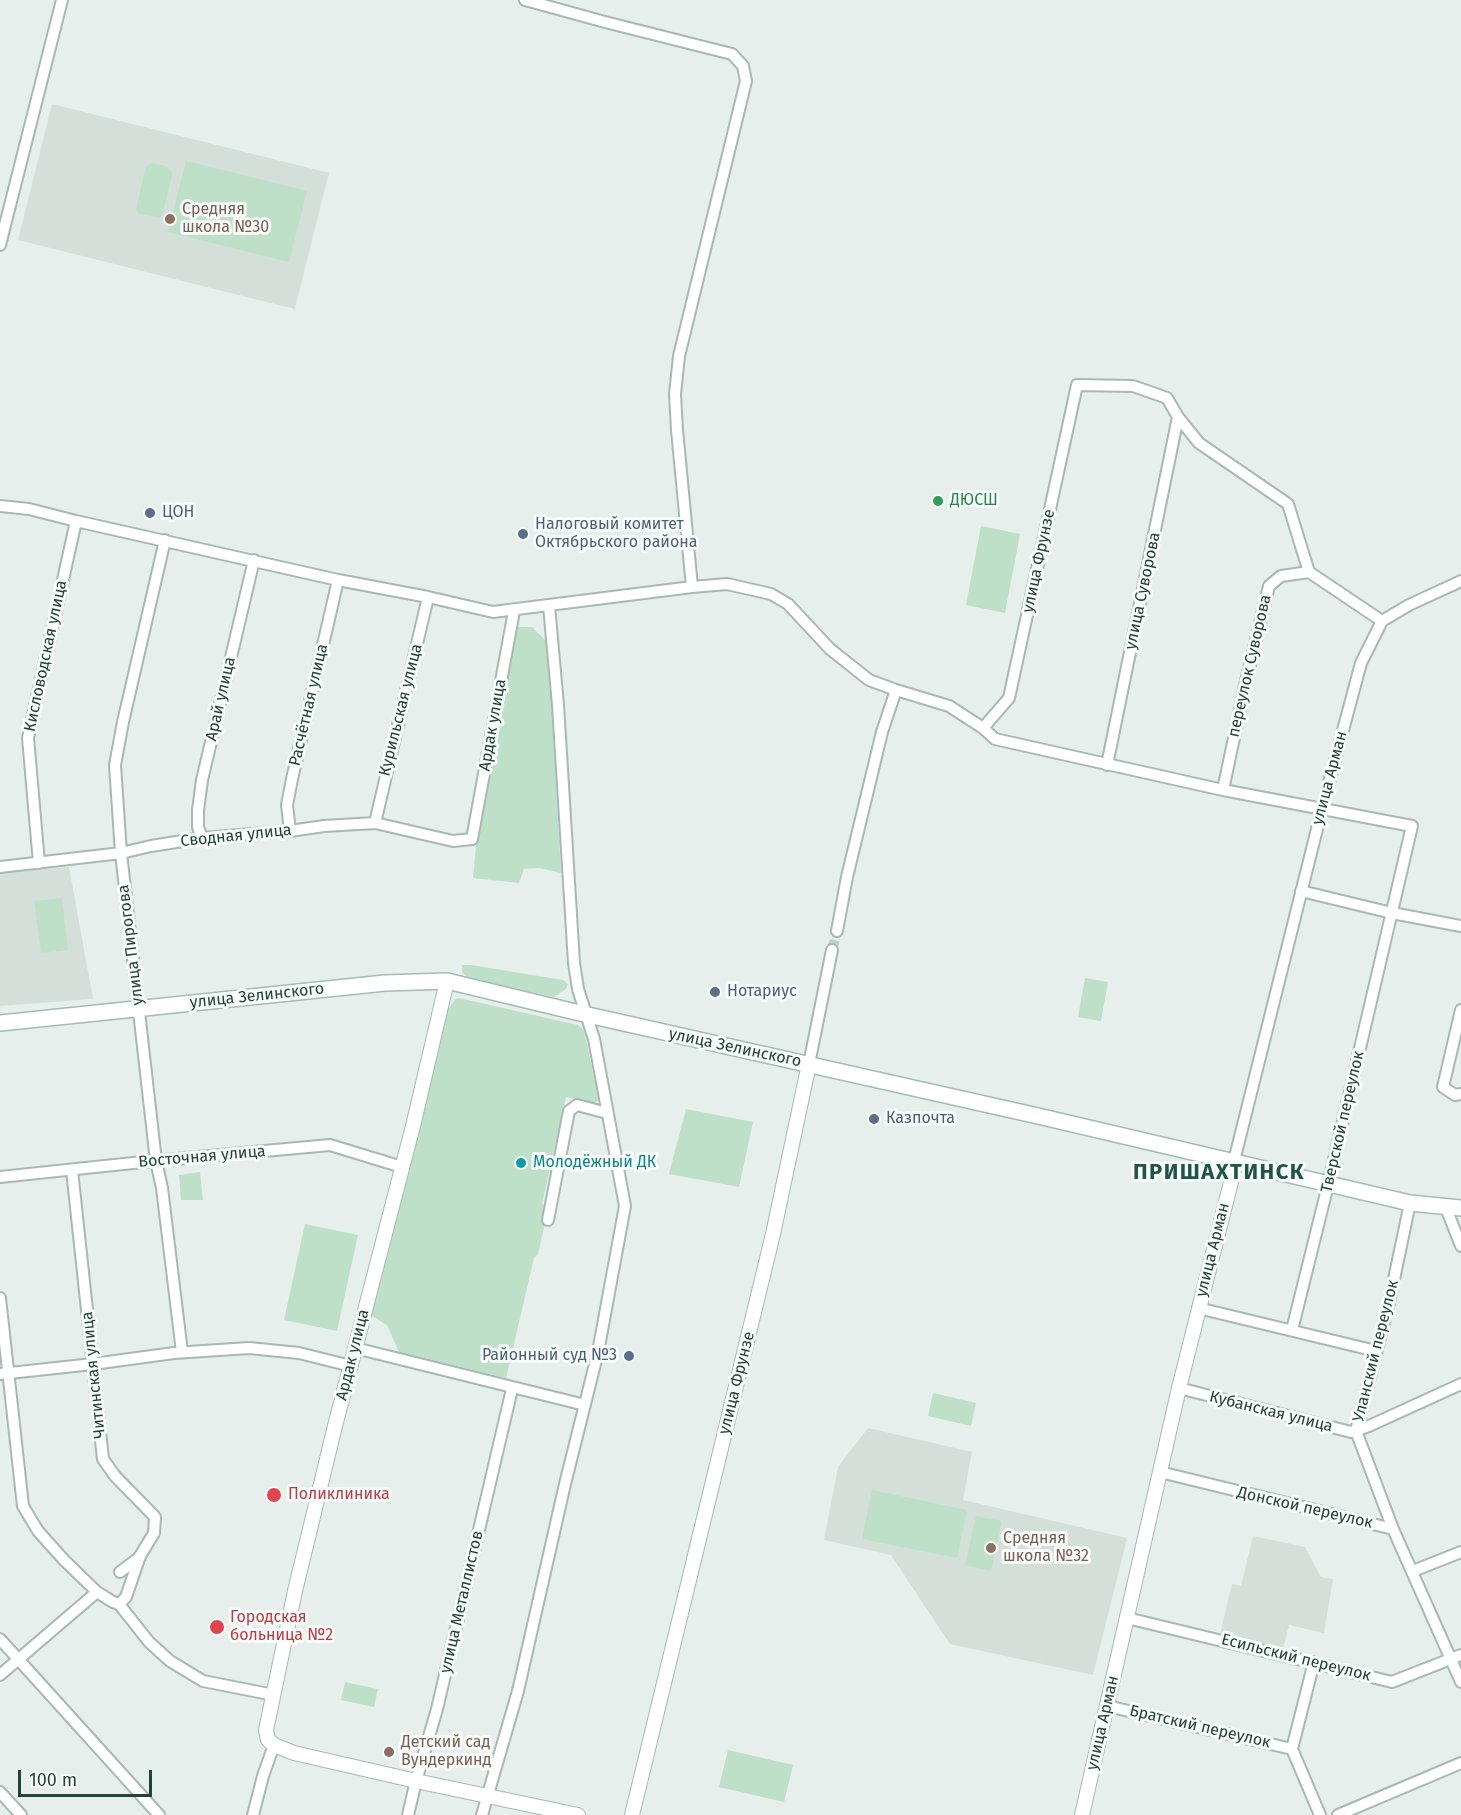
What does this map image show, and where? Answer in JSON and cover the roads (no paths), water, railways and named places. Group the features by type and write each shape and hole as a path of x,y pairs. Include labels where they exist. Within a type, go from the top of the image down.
{"main road":[{"name":"улица Зелинского","path":"0,1023 386,983 447,981 1234,1161 1328,1185 1410,1203 1454,1208"}],"street":[{"path":"0,244 62,0"},
{"path":"525,0 732,54 743,66 746,81 679,356 675,394 692,587"},
{"name":"улица Фрунзе","path":"983,728 1009,698 1077,385 1133,386 1167,398 1178,417"},
{"path":"1178,417 1199,442 1288,504 1309,572 1382,621 1409,605 1461,581"},
{"name":"улица Суворова","path":"1107,765 1178,417"},
{"path":"0,507 29,509 338,580 493,612 728,584 771,594 788,604 830,649 869,680 949,705 995,739 1223,790 1322,809"},
{"name":"Кисловодская улица","path":"39,863 28,738 76,521"},
{"name":"улица Пирогова","path":"165,540 115,765 120,853 156,1161 162,1188 182,1352"},
{"name":"Арай улица","path":"202,838 198,827 198,810 202,780 254,561"},
{"name":"переулок Суворова","path":"1223,790 1269,586 1281,576 1309,572"},
{"name":"Расчётная улица","path":"290,831 287,805 338,580"},
{"name":"Курильская улица","path":"375,824 428,597"},
{"path":"482,1815 520,1681 603,1329 625,1206 594,1039 578,989 574,963 559,716 549,606"},
{"name":"Ардак улица","path":"472,839 514,611"},
{"name":"улица Арман","path":"1082,1815 1179,1388 1301,891 1361,663 1382,621"},
{"path":"837,931 847,877 882,732 896,690"},
{"name":"Тверской переулок","path":"1292,1330 1413,826 1322,809"},
{"name":"Сводная улица","path":"0,867 120,853 202,838 324,826 375,824 453,841 472,839"},
{"path":"1301,891 1392,913 1461,926"},
{"name":"улица Фрунзе","path":"632,1815 773,1234 832,950"},
{"name":"Ардак улица","path":"274,1745 268,1740 266,1730 306,1545 447,981"},
{"path":"1461,1010 1443,1087 1455,1095 1461,1094"},
{"path":"548,1220 569,1111 577,1105 607,1113"},
{"name":"Восточная улица","path":"0,1177 330,1146 402,1167"},
{"name":"Читинская улица","path":"72,1170 103,1459 115,1476 155,1517 154,1533 140,1556"},
{"name":"Уланский переулок","path":"1393,1529 1356,1431 1389,1303 1410,1203"},
{"path":"1454,1208 1461,1246"},
{"path":"0,1298 4,1374 23,1506 38,1531 97,1592 119,1604 149,1642 170,1661 203,1682 273,1695"},
{"path":"1198,1308 1376,1351"},
{"path":"4,1374 182,1352 249,1348 299,1353 351,1366"},
{"path":"355,1348 512,1389 585,1405"},
{"name":"Кубанская улица","path":"1179,1388 1346,1431 1356,1431 1461,1384"},
{"name":"улица Металлистов","path":"408,1815 437,1709 512,1389"},
{"name":"Донской переулок","path":"1160,1472 1393,1529 1456,1657 1461,1682"},
{"path":"1413,1571 1461,1552"},
{"path":"120,1572 140,1556"},
{"path":"119,1604 126,1597 140,1556"},
{"path":"0,1675 97,1592"},
{"name":"Есильский переулок","path":"1127,1618 1392,1682 1456,1657"},
{"path":"0,1639 159,1815"},
{"name":"Братский переулок","path":"1314,1662 1292,1749 1320,1815"},
{"name":"Братский переулок","path":"1107,1706 1292,1749"},
{"path":"253,1815 274,1745 294,1753 578,1815"},
{"path":"1338,1815 1461,1763"},
{"path":"0,1792 21,1815"}],"tunnel":[{"path":"832,950 837,931"}],"place":[{"name":"Средняя школа №30","path":"170,219"},
{"name":"ДЮСШ","path":"938,501"},
{"name":"ЦОН","path":"150,513"},
{"name":"Налоговый комитет Октябрьского района","path":"523,534"},
{"name":"Нотариус","path":"715,992"},
{"name":"Казпочта","path":"874,1119"},
{"name":"Молодёжный ДК","path":"521,1163"},
{"name":"Районный суд №3","path":"629,1356"},
{"name":"Поликлиника","path":"274,1495"},
{"name":"Средняя школа №32","path":"991,1548"},
{"name":"Городская больница №2","path":"217,1627"},
{"name":"Детский сад Вундеркинд","path":"389,1752"}],"district":[{"name":"ПРИШАХТИНСК","path":"1219,1173"}]}
